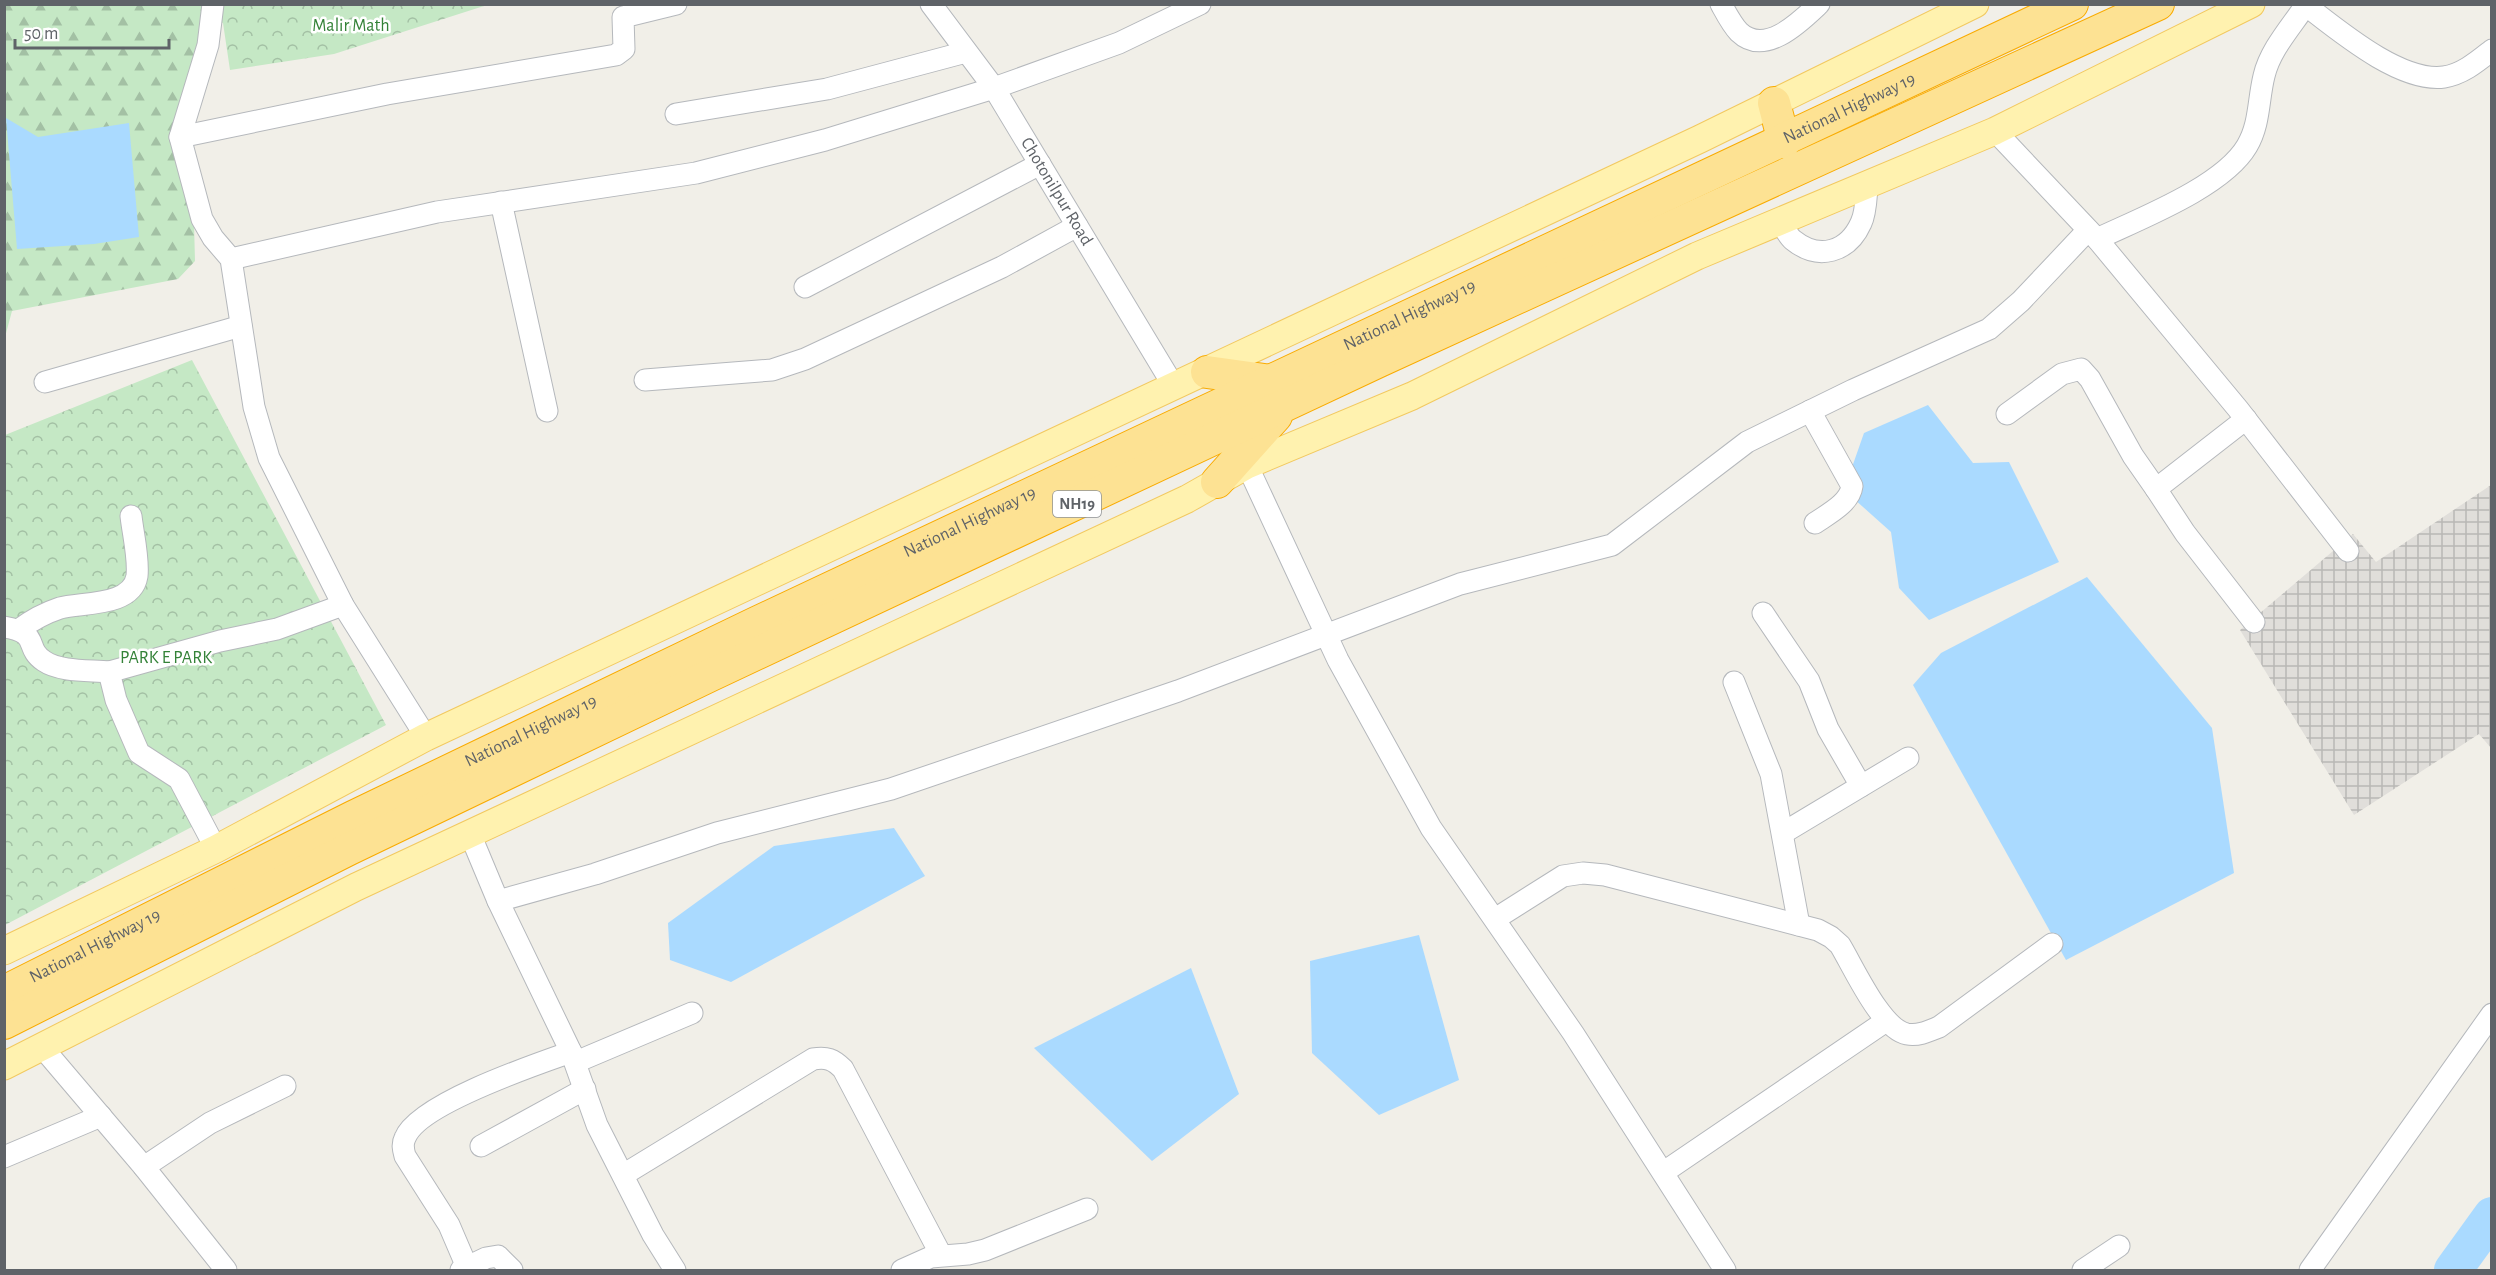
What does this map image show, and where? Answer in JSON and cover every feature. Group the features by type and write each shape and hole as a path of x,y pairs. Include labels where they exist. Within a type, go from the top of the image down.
{"highway":[{"name":"National Highway 19","path":"4,992 487,751 1277,394 1784,142 2072,4"},
{"name":"NH19","path":"4,1023 513,769 1277,394 2158,4"},
{"path":"1774,103 1784,142"},
{"path":"1207,372 1277,394 1217,482"}],"main road":[{"path":"4,1066 357,887 1176,504 1247,465 1412,396 1697,256 1867,187 1995,131 2251,4"},
{"path":"4,951 216,849 426,737 1173,385 1207,372 1774,103 1958,8"}],"street":[{"path":"213,4 208,45 180,137 202,219 213,238 231,259 254,407 269,458 343,605 426,737"},
{"path":"180,137 387,94 616,55 624,49 623,17 676,4"},
{"name":"Chotonilpur Road","path":"931,4 994,88 1173,385"},
{"path":"231,259 437,212 696,173 825,140 994,88 1119,43 1200,4"},
{"path":"1721,4 1740,33 1757,41 1777,38 1819,4"},
{"path":"498,901 595,874 717,833 891,789 1167,694 1461,584 1612,545 1747,442 1989,330 2093,235 2192,193 2238,159 2247,146 2257,122 2267,65 2305,5 2347,36 2405,71 2423,76 2445,77 2462,70 2492,50"},
{"path":"676,114 827,89 966,52"},
{"path":"1995,131 2093,235 2246,419 2348,550"},
{"path":"805,287 1040,164"},
{"path":"1780,221 1793,240 1816,252 1830,252 1843,248 1862,222 1867,187"},
{"path":"501,202 547,411"},
{"path":"645,380 772,370 805,360 1002,267 1077,226"},
{"path":"45,382 242,326"},
{"path":"2007,414 2062,375 2081,369 2090,379 2133,456 2185,532 2254,622"},
{"path":"1810,411 1852,486 1843,502 1815,523"},
{"path":"2156,489 2246,419"},
{"path":"1247,465 1326,636 1431,828 1495,919 1664,1172 1725,1270"},
{"path":"12,628 63,608 115,599 132,586 137,576 131,516"},
{"path":"12,628 30,636 36,654 47,663 109,672 220,641 277,629 343,605"},
{"path":"1763,613 1809,681 1828,729 1861,786"},
{"path":"109,672 116,700 139,753 179,779 216,849"},
{"path":"1734,682 1771,774 1799,925"},
{"path":"1783,833 1908,758"},
{"path":"470,834 498,901 574,1057 597,1125 673,1270"},
{"path":"1495,919 1563,876 1583,873 1605,875 1799,925 1831,937 1840,945 1886,1022 1905,1034 1918,1035 1939,1027 2052,944"},
{"path":"512,1270 498,1256 486,1258 464,1269 449,1225 405,1156 403,1147 405,1136 421,1121 474,1088 574,1057 692,1013"},
{"path":"2310,1270 2492,1014"},
{"path":"1664,1172 1886,1022"},
{"path":"42,1047 144,1167 219,1269"},
{"path":"623,1175 813,1059 826,1057 835,1060 843,1069 941,1255"},
{"path":"144,1167 210,1123 285,1086"},
{"path":"481,1146 585,1089"},
{"path":"4,1157 101,1116"},
{"path":"902,1270 931,1257 986,1250 1087,1209"},
{"path":"2082,1270 2119,1246"}],"shaded area":[{"path":"2491,485 2491,748 2479,734 2354,815 2240,630 2353,534 2376,562"}],"green space":[{"path":"5,5 208,5 192,145 195,261 178,279 12,311 5,337"},
{"name":"Malir Math","path":"208,5 487,5 334,54 230,70 223,23 213,20"},
{"name":"PARK E PARK","path":"192,360 386,725 5,925 5,435"}],"water":[{"path":"6,118 38,137 129,123 139,237 94,244 17,249"},
{"path":"1928,405 1973,463 2009,462 2059,562 1929,620 1899,588 1891,532 1844,490 1864,433"},
{"path":"2087,577 2212,728 2234,873 2066,960 1913,685 1941,653"},
{"path":"894,828 925,876 731,982 670,960 668,923 774,846"},
{"path":"1419,935 1459,1080 1379,1115 1312,1053 1310,961"},
{"path":"1191,968 1239,1094 1152,1161 1034,1048"}],"waterway":[{"path":"2453,1270 2492,1216"}]}
